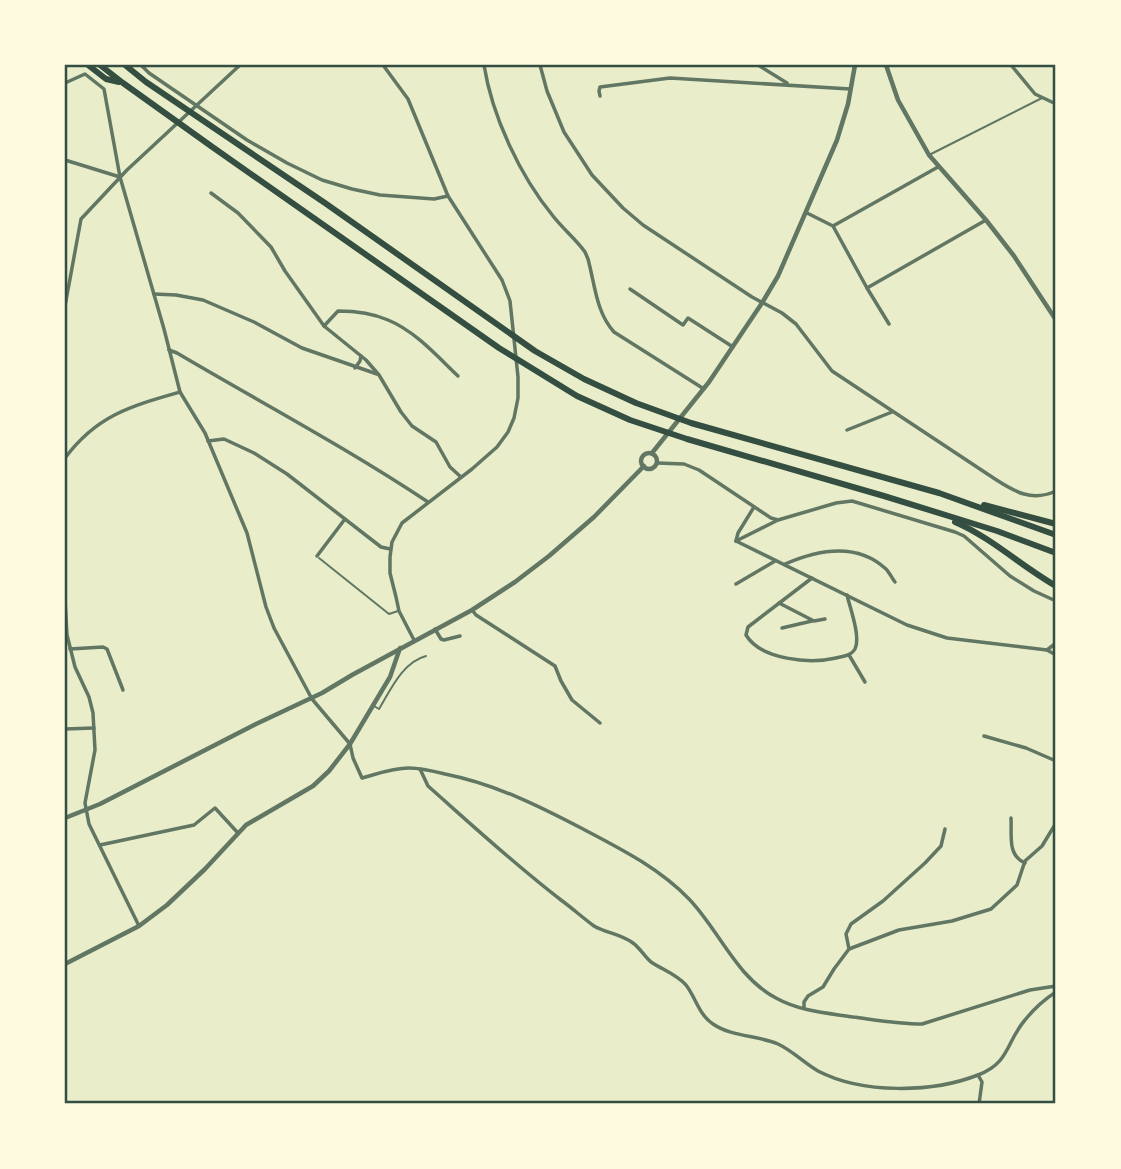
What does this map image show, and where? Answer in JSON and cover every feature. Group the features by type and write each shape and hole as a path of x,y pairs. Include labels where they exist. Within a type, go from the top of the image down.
{"highway":[{"path":"88,65 106,79 123,83"},
{"path":"100,65 499,348 577,396 630,420 687,439 871,492 997,531 1056,553"},
{"path":"124,65 535,351 595,384 680,419 1056,524"},
{"path":"130,65 146,82"},
{"path":"939,493 1056,535"},
{"path":"930,511 977,533 1056,586"}],"street":[{"path":"141,65 257,146 322,180 380,195 435,199 448,196"},
{"path":"65,306 81,219 120,177 240,65"},
{"path":"383,65 408,99 448,196 502,280 510,301 517,377 518,398 514,418 497,447 402,523 396,533 390,549 390,573 400,611 414,640"},
{"path":"484,65 488,89 497,115 519,164 548,209 585,252 600,311 607,324 614,332 704,389"},
{"path":"540,65 547,91 564,131 584,165 622,208 643,225 762,303 782,313 796,324 832,371 892,412 1015,492 1039,496 1056,491"},
{"path":"758,65 789,85"},
{"path":"652,453 704,389 778,276 838,140 855,65"},
{"path":"886,65 898,100 929,155 986,220 1056,320"},
{"path":"1012,65 1035,94 1056,104"},
{"path":"65,83 85,74 104,89 120,177 180,392 208,440 247,533 266,607 275,628 312,699 350,744 362,778 395,769 421,769 458,776 535,804 636,857 664,876 692,902 751,981 777,999 804,1009 903,1024 922,1024 1030,990 1056,986"},
{"path":"600,96 600,88 670,78 850,89"},
{"path":"65,160 120,177"},
{"path":"833,226 938,167"},
{"path":"211,192 239,213 271,247 324,326 361,356 379,375 412,426 436,442 450,467 461,477"},
{"path":"807,213 833,226 889,324"},
{"path":"867,288 986,220"},
{"path":"630,289 683,325 688,318 733,347"},
{"path":"154,294 203,300 254,322 302,348 379,375"},
{"path":"324,326 338,311 357,311 388,320 414,335 458,376"},
{"path":"169,350 428,502"},
{"path":"355,368 361,356"},
{"path":"65,458 83,436 116,412 180,392"},
{"path":"847,430 892,412"},
{"path":"208,440 224,439 254,453 287,474 381,547 390,549"},
{"path":"657,463 657,458 652,453 646,453 642,457 641,461 647,468 652,468 657,463 684,464 699,470 778,520"},
{"path":"65,818 312,699 472,610 550,556 594,517 644,466"},
{"path":"736,541 778,520 845,501 862,503 964,536 1010,576 1056,601"},
{"path":"736,541 754,507"},
{"path":"317,556 345,519"},
{"path":"736,541 902,623 947,638 1047,650 1056,654"},
{"path":"784,565 833,551 854,552 886,569 895,582"},
{"path":"736,584 775,561"},
{"path":"813,578 748,627 746,635 750,641 766,651 790,659 813,661 849,655 855,649 857,638 847,595"},
{"path":"65,599 67,635 75,667 89,697 93,713 94,750 85,803 89,824 139,926"},
{"path":"779,603 814,621"},
{"path":"472,610 555,666 572,700 600,723"},
{"path":"782,628 825,619"},
{"path":"435,629 438,636 444,640 460,636"},
{"path":"1047,650 1056,643"},
{"path":"65,964 139,926 167,905 246,825 313,786 329,771 350,744 390,677 401,648"},
{"path":"71,649 107,649 123,690"},
{"path":"849,655 865,682"},
{"path":"65,729 94,728"},
{"path":"984,736 1026,748 1056,761"},
{"path":"421,769 428,786 514,864 596,927 631,942 653,963 676,975 687,986 704,1017 723,1030 776,1044 818,1071 833,1077 884,1087 932,1086 978,1075 999,1063 1025,1020 1056,992"},
{"path":"100,845 194,825 215,808 238,833"},
{"path":"1011,818 1013,854 1025,863"},
{"path":"804,1009 808,996 823,987 849,949 899,930 951,921 991,909 1017,885 1025,863 1042,846 1056,822"},
{"path":"849,949 846,934 850,924 883,901 925,863 941,846 945,830"},
{"path":"978,1075 982,1082 979,1104"}],"lane":[{"path":"929,155 1042,98"},
{"path":"317,556 389,614 400,611"},
{"path":"373,705 379,709 404,670 416,659 426,656"}]}
